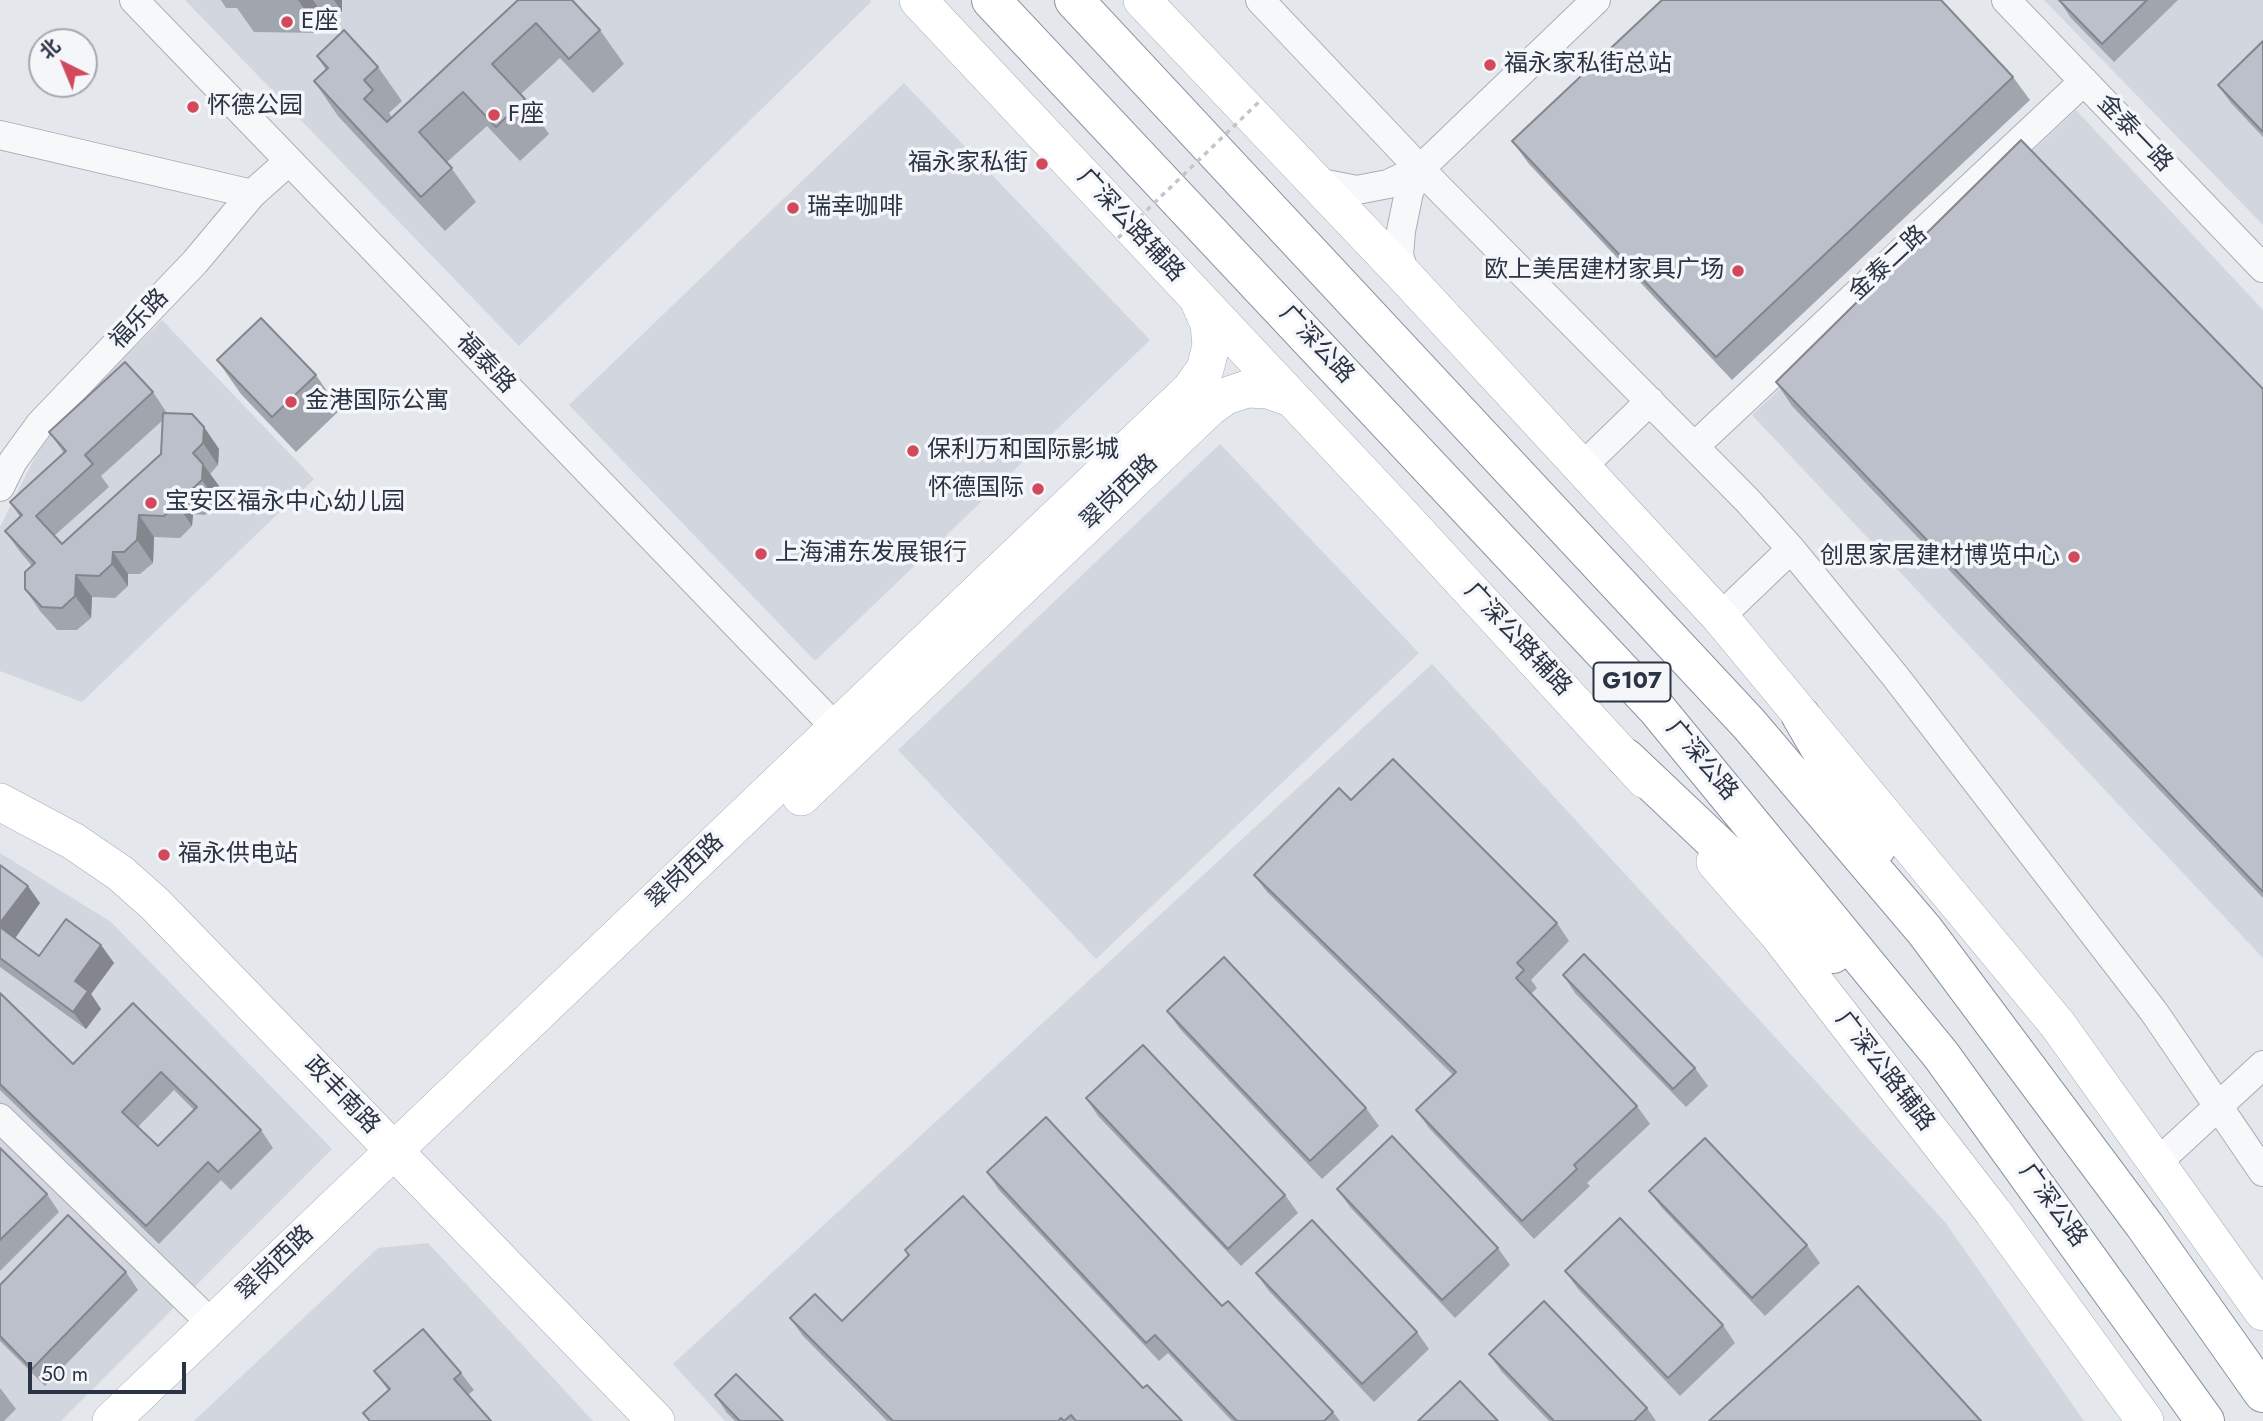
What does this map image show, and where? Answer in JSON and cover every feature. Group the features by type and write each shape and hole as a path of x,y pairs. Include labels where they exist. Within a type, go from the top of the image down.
{"highway":[{"name":"广深公路","path":"991,0 1657,709 1941,1055 2205,1421"},
{"name":"G107","path":"1074,0 1731,705 1925,931 2145,1226 2263,1393"},
{"path":"1801,716 1925,931"},
{"path":"1626,758 1941,1055"}],"main road":[{"name":"广深公路辅路","path":"918,0 1626,758 1794,955 1993,1212 2145,1421"},
{"path":"1142,0 1304,174 1406,277 1720,617 2050,1014 2263,1312"},
{"name":"翠岗西路","path":"111,1421 212,1324 395,1167 1158,439 1205,369 1211,346 1209,324 1199,300"},
{"name":"翠岗西路","path":"146,1421 395,1167 836,728 1158,439 1226,396 1247,389 1268,390 1291,398"},
{"name":"政丰南路","path":"0,802 73,841 120,873 155,904 625,1421"},
{"name":"政丰南路","path":"0,827 72,869 121,905 163,942 656,1421"}],"street":[{"name":"福泰路","path":"134,0 836,728"},
{"path":"1260,0 1420,169 1695,446 1791,549 1895,676 2154,1012 2220,1105 2263,1172"},
{"path":"1304,174 1326,184 1357,190 1388,184 1420,169 1596,0"},
{"name":"金泰一路","path":"2006,0 2263,268"},
{"name":"金泰二路","path":"1695,446 2084,81"},
{"path":"0,135 252,194"},
{"name":"福乐路","path":"0,487 13,461 40,424 195,262 252,194 289,161"},
{"path":"1406,277 1399,255 1401,231 1409,192 1420,169"},
{"path":"1583,466 1650,401"},
{"path":"1720,617 1791,549"},
{"path":"2158,1162 2263,1065"},
{"path":"0,1118 212,1324"}],"path":[{"path":"1118,238 1261,100"}],"shaded area":[{"path":"185,0 870,0 871,2 519,346"},
{"path":"2044,0 2263,0 2263,225"},
{"path":"904,83 1150,340 815,661 569,405"},
{"name":"创思家居建材博览中心","path":"2076,110 2263,310 2263,958 1752,415"},
{"name":"宝安区福永中心幼儿园","path":"162,320 314,479 82,702 0,671 0,527 35,457 61,420"},
{"path":"1220,444 1419,653 1096,959 898,750"},
{"path":"1432,664 1945,1222 2084,1421 725,1421 673,1364"},
{"path":"0,853 111,922 332,1149 61,1421 0,1421"},
{"path":"428,1243 593,1421 194,1421 378,1248"}],"building":[{"path":"518,0 572,0 600,30 569,59 536,23 492,64 525,99 496,127 463,92 419,132 452,168 421,197 314,81 328,68 317,56 344,30 378,67 364,80 373,90 364,99 387,122"},
{"name":"欧上美居建材家具广场","path":"1662,0 1941,0 2013,77 1716,357 1512,141"},
{"path":"2059,0 2147,0 2102,44"},
{"path":"2263,41 2263,132 2218,85"},
{"name":"创思家居建材博览中心","path":"2021,140 2263,389 2263,892 1776,382"},
{"path":"261,318 316,375 272,417 217,360"},
{"path":"125,362 153,392 85,455 93,464 36,516 62,544 161,454 163,413 192,414 204,427 203,443 193,453 203,464 202,480 189,492 178,492 177,504 164,516 139,515 137,540 124,552 113,552 112,564 99,576 76,575 75,596 62,608 42,607 25,589 25,572 35,563 5,531 22,515 10,502 66,451 49,432"},
{"path":"1393,759 1557,923 1517,963 1524,970 1516,978 1637,1106 1574,1165 1577,1169 1522,1221 1416,1110 1456,1072 1254,875 1339,788 1351,800"},
{"path":"0,865 28,886 0,923"},
{"path":"66,919 101,945 75,981 88,991 73,1012 0,958 0,927 39,956"},
{"path":"1584,954 1695,1068 1673,1089 1563,975"},
{"path":"1224,957 1366,1108 1310,1161 1167,1011"},
{"path":"0,993 73,1064 133,1003 261,1130 218,1172 208,1162 146,1226 0,1084","holes":["161,1072 197,1107 158,1146 122,1112"]},
{"path":"1143,1045 1285,1195 1228,1249 1086,1098"},
{"path":"1046,1117 1222,1306 1228,1301 1333,1412 1324,1421 1237,1421 1155,1335 1146,1343 987,1172"},
{"path":"1392,1136 1498,1248 1442,1300 1337,1189"},
{"path":"1705,1138 1807,1245 1752,1298 1649,1191"},
{"path":"0,1148 47,1194 0,1240"},
{"path":"963,1196 1143,1388 1147,1385 1182,1421 1076,1421 1071,1415 1064,1421 1061,1418 1058,1421 893,1421 790,1318 815,1294 842,1321 909,1255 905,1250"},
{"path":"68,1215 126,1272 32,1369 0,1336 0,1285"},
{"path":"1620,1218 1723,1325 1668,1378 1565,1271"},
{"path":"1312,1220 1417,1332 1362,1384 1256,1273"},
{"path":"1858,1286 1981,1421 1709,1421"},
{"path":"1544,1301 1647,1408 1634,1421 1554,1421 1489,1354"},
{"path":"423,1329 461,1373 454,1379 491,1421 370,1421 363,1413 390,1389 374,1371"},
{"path":"736,1374 783,1421 740,1421 715,1395"},
{"path":"1460,1381 1498,1421 1418,1421"}],"place":[{"name":"E座","path":"287,22"},
{"name":"福永家私街总站","path":"1490,65"},
{"name":"怀德公园","path":"193,107"},
{"name":"F座","path":"494,115"},
{"name":"福永家私街","path":"1042,164"},
{"name":"瑞幸咖啡","path":"793,208"},
{"name":"欧上美居建材家具广场","path":"1738,271"},
{"name":"金港国际公寓","path":"291,402"},
{"name":"保利万和国际影城","path":"913,451"},
{"name":"怀德国际","path":"1038,489"},
{"name":"宝安区福永中心幼儿园","path":"151,503"},
{"name":"上海浦东发展银行","path":"761,554"},
{"name":"创思家居建材博览中心","path":"2074,557"},
{"name":"福永供电站","path":"164,855"}]}
